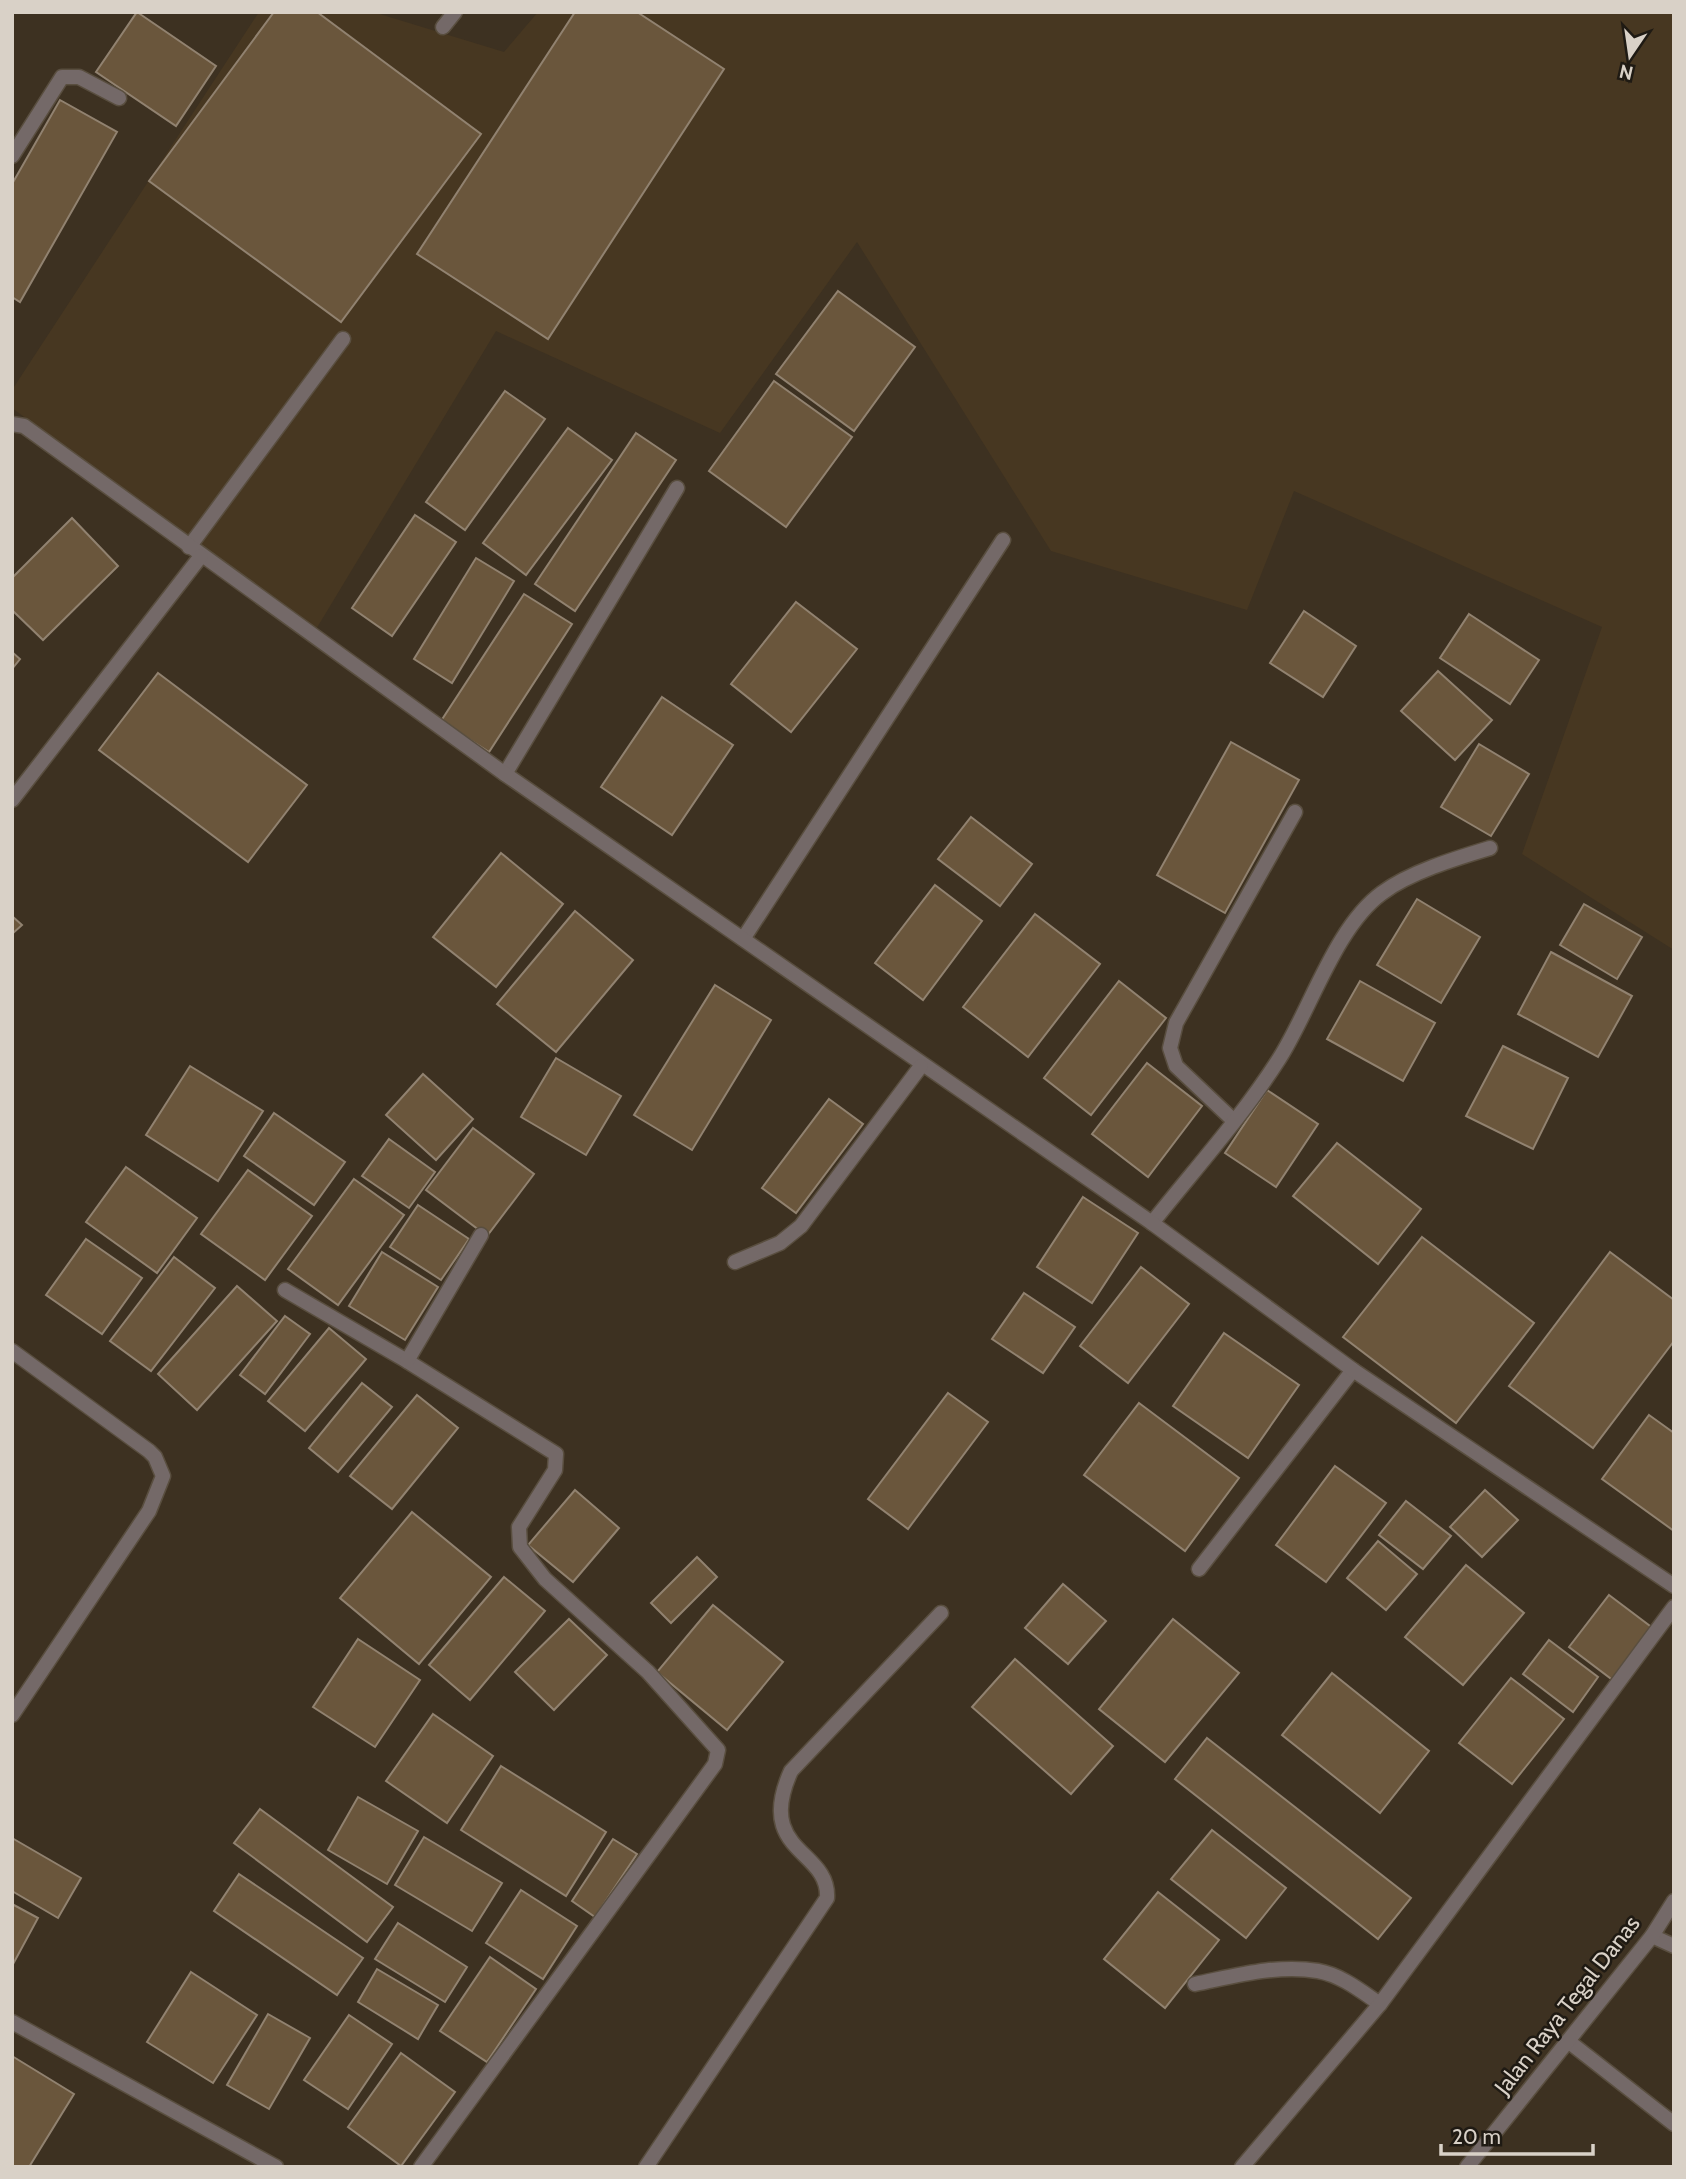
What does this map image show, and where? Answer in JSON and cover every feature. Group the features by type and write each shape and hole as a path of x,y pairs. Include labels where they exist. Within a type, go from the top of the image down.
{"street":[{"path":"443,27 455,12"},
{"path":"12,156 62,78 79,77 119,98"},
{"path":"189,547 343,339"},
{"path":"12,424 24,426 505,774 921,1066 1152,1223 1353,1370 1674,1586"},
{"path":"505,774 677,488"},
{"path":"743,939 1003,540"},
{"path":"12,800 201,556"},
{"path":"1233,1120 1176,1066 1170,1048 1176,1023 1295,812"},
{"path":"1152,1223 1279,1058 1313,992 1364,911 1383,892 1444,863 1490,848"},
{"path":"735,1262 780,1243 801,1226 921,1066"},
{"path":"407,1361 481,1235"},
{"path":"285,1290 407,1361 556,1454 555,1470 519,1527 520,1547 545,1579 648,1672 718,1749 715,1763 421,2167"},
{"path":"12,1351 149,1451 155,1457 163,1476 149,1511 12,1715"},
{"path":"1199,1569 1353,1370"},
{"path":"1242,2167 1380,2004 1674,1607"},
{"path":"646,2167 827,1898 827,1888 820,1873 783,1830 783,1787 791,1771 941,1613"},
{"name":"Jalan Raya Tegal Danas","path":"1467,2167 1652,1936 1674,1901"},
{"path":"1652,1936 1674,1946"},
{"path":"1195,1984 1274,1969 1320,1971 1349,1983 1380,2004"},
{"path":"12,2022 276,2167"},
{"path":"1568,2041 1674,2124"}],"shaded area":[{"path":"259,12 373,12 504,52 538,12 1674,12 1674,950 1522,854 1602,627 1294,491 1247,610 1051,551 857,242 720,433 496,331 315,631 12,408 12,390"}],"building":[{"path":"137,12 216,66 176,126 96,72"},
{"path":"274,12 317,12 481,134 341,322 149,181"},
{"path":"575,12 637,12 724,69 548,339 417,254"},
{"path":"60,100 117,132 20,302 12,297 12,184"},
{"path":"838,291 915,347 854,431 776,374"},
{"path":"774,381 852,437 786,527 709,471"},
{"path":"505,391 545,419 465,530 426,502"},
{"path":"568,428 612,460 526,575 483,543"},
{"path":"636,433 676,460 575,611 535,584"},
{"path":"415,515 456,542 392,636 352,608"},
{"path":"72,518 118,566 43,640 12,610 12,578"},
{"path":"476,558 514,581 452,683 414,659"},
{"path":"524,594 572,624 489,752 441,721"},
{"path":"796,602 857,649 791,732 731,684"},
{"path":"1304,611 1356,646 1323,697 1270,663"},
{"path":"1469,614 1539,660 1510,704 1440,658"},
{"path":"12,652 20,659 12,669"},
{"path":"1438,671 1492,720 1455,760 1401,711"},
{"path":"158,673 307,785 248,862 99,750"},
{"path":"662,697 733,745 672,835 601,787"},
{"path":"1231,742 1299,780 1225,913 1157,875"},
{"path":"1479,744 1529,774 1491,836 1441,807"},
{"path":"971,817 1032,864 1000,906 938,859"},
{"path":"501,853 563,904 496,987 433,937"},
{"path":"935,885 982,921 923,1000 875,963"},
{"path":"1417,899 1480,937 1441,1003 1377,965"},
{"path":"1584,904 1642,937 1617,979 1560,945"},
{"path":"575,911 633,960 556,1052 497,1004"},
{"path":"1035,914 1100,964 1028,1057 963,1007"},
{"path":"12,916 22,925 12,934"},
{"path":"1551,952 1632,996 1598,1057 1518,1014"},
{"path":"1119,981 1166,1018 1091,1115 1044,1078"},
{"path":"1360,981 1435,1023 1403,1081 1327,1039"},
{"path":"715,985 771,1020 692,1150 634,1115"},
{"path":"1503,1046 1568,1078 1533,1149 1466,1116"},
{"path":"556,1058 621,1096 586,1155 521,1117"},
{"path":"1147,1063 1202,1106 1148,1177 1092,1134"},
{"path":"190,1066 263,1111 218,1181 146,1135"},
{"path":"423,1074 473,1119 436,1160 386,1115"},
{"path":"1267,1090 1318,1124 1276,1187 1225,1153"},
{"path":"829,1099 863,1124 796,1213 762,1188"},
{"path":"274,1113 345,1162 314,1205 244,1156"},
{"path":"473,1128 534,1174 487,1236 426,1190"},
{"path":"389,1139 435,1172 409,1208 362,1176"},
{"path":"1337,1143 1421,1209 1378,1264 1293,1196"},
{"path":"126,1167 197,1218 157,1273 86,1222"},
{"path":"248,1170 312,1216 265,1280 201,1234"},
{"path":"354,1179 404,1215 338,1305 288,1269"},
{"path":"1083,1197 1138,1233 1092,1303 1037,1267"},
{"path":"418,1205 469,1239 441,1280 390,1247"},
{"path":"1422,1237 1534,1323 1456,1423 1343,1337"},
{"path":"86,1239 142,1278 102,1334 46,1295"},
{"path":"382,1252 438,1287 405,1340 349,1306"},
{"path":"1610,1252 1674,1300 1674,1341 1593,1448 1509,1386"},
{"path":"174,1257 215,1288 151,1371 110,1341"},
{"path":"1141,1267 1189,1304 1128,1383 1080,1346"},
{"path":"237,1286 277,1321 197,1410 158,1374"},
{"path":"1024,1293 1075,1327 1043,1373 992,1339"},
{"path":"285,1316 310,1334 265,1394 240,1375"},
{"path":"329,1328 366,1359 305,1431 268,1401"},
{"path":"1224,1333 1299,1385 1248,1458 1173,1406"},
{"path":"362,1383 392,1407 338,1472 309,1448"},
{"path":"948,1393 988,1422 908,1529 868,1499"},
{"path":"417,1395 458,1428 392,1509 350,1476"},
{"path":"1139,1403 1239,1478 1185,1551 1084,1475"},
{"path":"1649,1415 1674,1433 1674,1531 1602,1479"},
{"path":"1335,1466 1386,1503 1326,1582 1276,1545"},
{"path":"575,1490 619,1528 573,1582 528,1545"},
{"path":"1485,1490 1518,1520 1482,1557 1450,1527"},
{"path":"1406,1501 1451,1536 1423,1569 1379,1535"},
{"path":"412,1512 491,1577 419,1664 340,1598"},
{"path":"1378,1541 1417,1574 1386,1610 1347,1578"},
{"path":"697,1557 717,1577 671,1623 651,1603"},
{"path":"1466,1565 1524,1613 1463,1685 1405,1637"},
{"path":"504,1577 545,1611 470,1700 429,1665"},
{"path":"1063,1584 1106,1621 1068,1664 1025,1628"},
{"path":"1609,1595 1654,1629 1614,1681 1569,1647"},
{"path":"713,1605 783,1662 727,1730 657,1672"},
{"path":"569,1619 607,1655 554,1710 515,1672"},
{"path":"1173,1619 1239,1673 1165,1762 1099,1709"},
{"path":"358,1639 420,1680 375,1747 313,1707"},
{"path":"1549,1640 1598,1677 1573,1712 1523,1674"},
{"path":"1015,1659 1113,1746 1071,1794 972,1707"},
{"path":"1332,1673 1429,1751 1380,1813 1282,1735"},
{"path":"1511,1678 1564,1719 1512,1784 1459,1743"},
{"path":"433,1714 493,1756 447,1823 386,1781"},
{"path":"1207,1738 1411,1898 1378,1939 1175,1779"},
{"path":"501,1766 606,1832 566,1896 461,1830"},
{"path":"358,1797 418,1831 387,1884 328,1850"},
{"path":"260,1809 393,1907 367,1942 234,1843"},
{"path":"1212,1830 1286,1888 1246,1938 1171,1879"},
{"path":"424,1837 502,1883 472,1931 395,1885"},
{"path":"12,1838 81,1878 58,1918 12,1891"},
{"path":"613,1839 637,1854 595,1917 572,1901"},
{"path":"239,1874 363,1958 337,1995 214,1911"},
{"path":"521,1890 577,1926 543,1979 486,1943"},
{"path":"1158,1892 1219,1940 1165,2008 1104,1959"},
{"path":"12,1904 38,1918 12,1966"},
{"path":"398,1923 467,1967 445,2002 375,1959"},
{"path":"490,1957 536,1989 487,2062 440,2031"},
{"path":"377,1969 438,2005 418,2039 358,2002"},
{"path":"191,1972 257,2015 213,2083 147,2042"},
{"path":"268,2014 310,2038 269,2109 227,2085"},
{"path":"349,2015 392,2044 348,2109 304,2080"},
{"path":"401,2053 455,2092 401,2166 348,2127"},
{"path":"12,2056 74,2094 29,2167 12,2167"}]}
